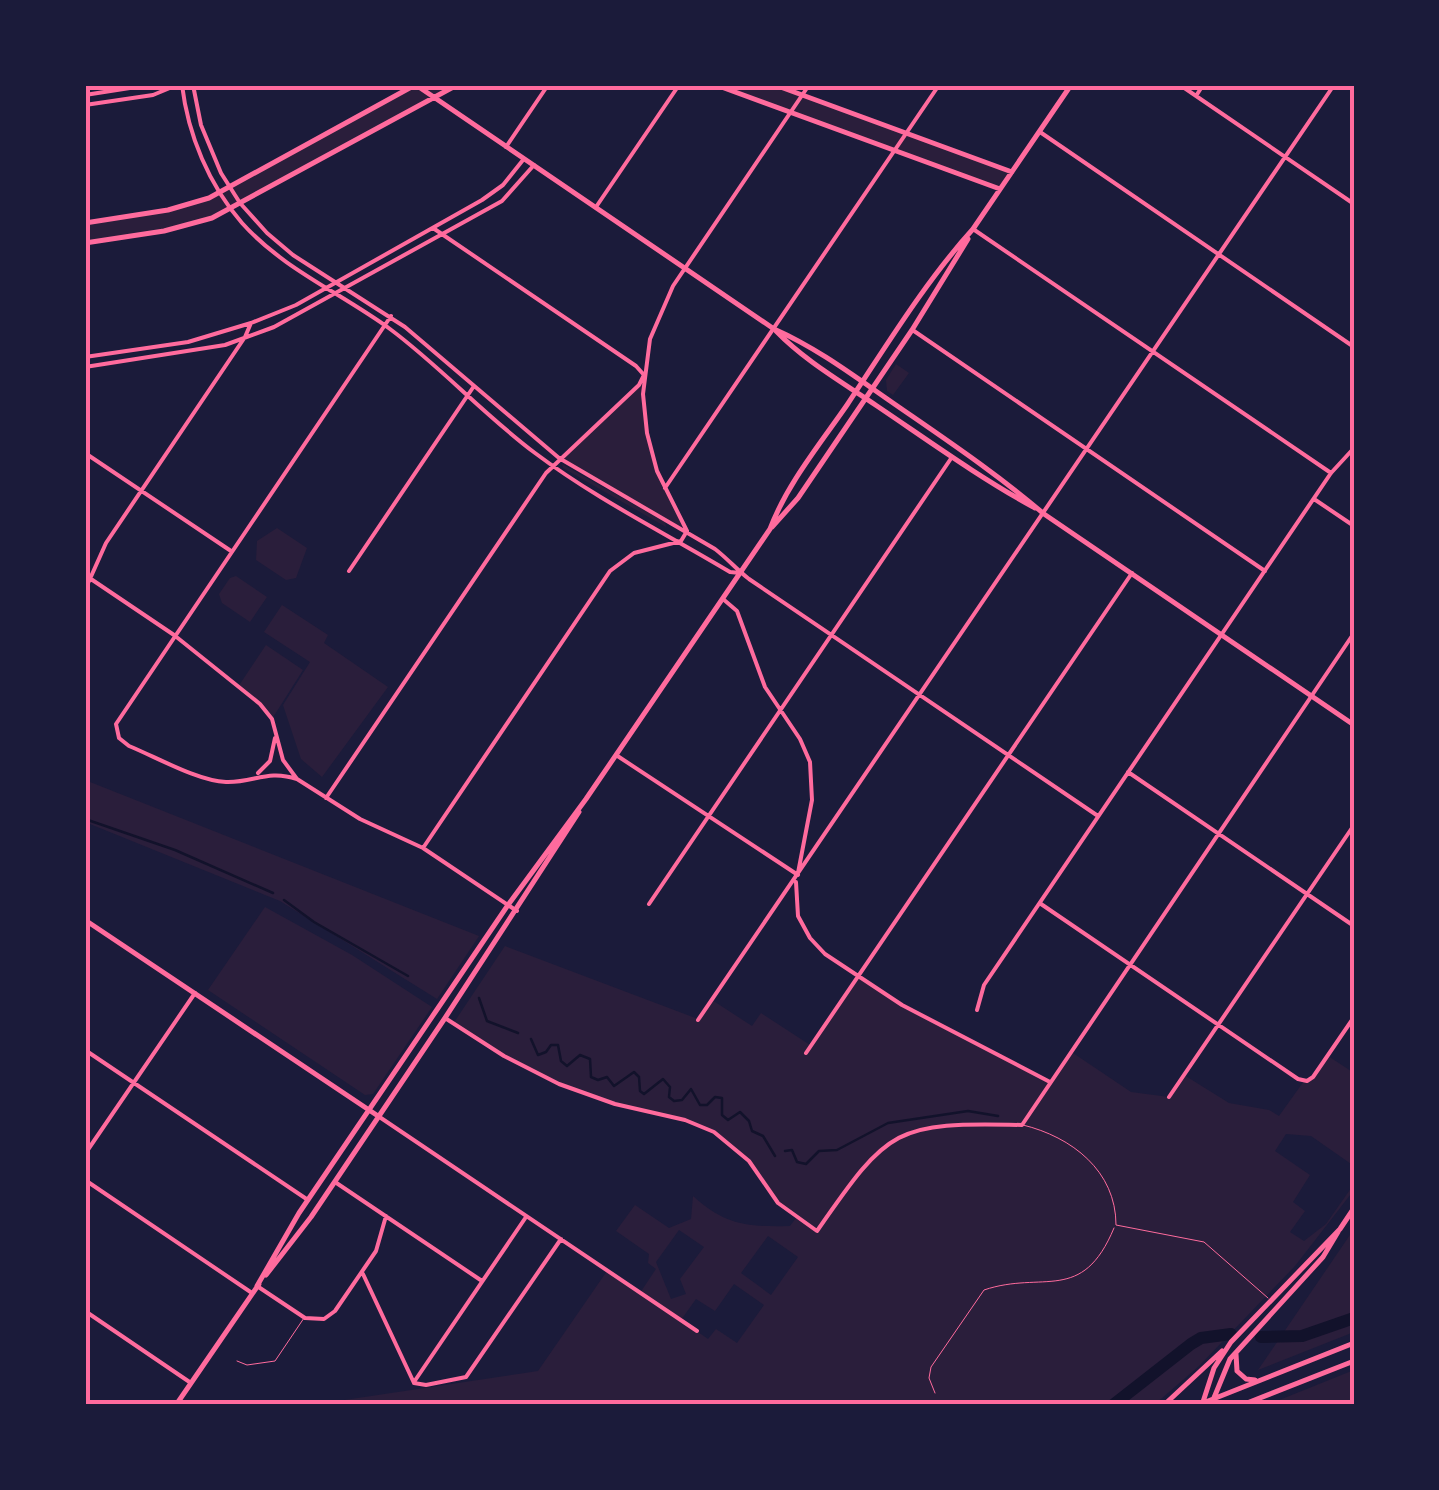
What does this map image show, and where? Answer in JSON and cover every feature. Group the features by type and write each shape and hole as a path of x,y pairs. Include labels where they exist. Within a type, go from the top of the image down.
{"main road":[{"path":"85,222 168,210 220,193 415,85 774,329 809,345 974,459 1044,514"},
{"path":"85,243 188,226 231,209 456,85"},
{"path":"716,85 1000,189"},
{"path":"775,85 1012,172"},
{"path":"257,1286 308,1200 508,904 586,799 770,529 781,504 862,382 1071,85"},
{"path":"770,529 786,514 912,330 954,267 973,229"},
{"path":"774,329 797,351 856,392 1044,514 1354,725"},
{"path":"176,1405 252,1293 335,1182 518,911 586,799"},
{"path":"85,920 378,1116"},
{"path":"1212,1402 1222,1372 1238,1350 1329,1249 1354,1208"},
{"path":"1164,1405 1340,1229"},
{"path":"1201,1405 1214,1368 1231,1342"},
{"path":"1201,1405 1354,1343"},
{"path":"1238,1350 1235,1364 1240,1374 1249,1380 1263,1380"},
{"path":"1245,1404 1354,1361"}],"street":[{"path":"85,95 149,85"},
{"path":"85,106 153,96 179,85 194,139 220,193 270,250 385,325 552,466 730,572 740,573 1098,816"},
{"path":"193,85 207,143 230,188 282,246 391,316 559,458 687,532 736,564 740,573"},
{"path":"506,147 548,85"},
{"path":"596,207 678,85"},
{"path":"326,798 552,466 639,385 657,319 684,268 809,85"},
{"path":"665,488 939,85"},
{"path":"1180,85 1354,204"},
{"path":"1196,96 1203,85"},
{"path":"698,1020 1334,85"},
{"path":"1040,132 1354,346"},
{"path":"85,357 188,342 252,324 338,282 494,192 524,159"},
{"path":"85,368 199,350 245,338 297,316 502,201 534,166"},
{"path":"433,228 644,375 647,434 665,488 687,532"},
{"path":"973,229 1331,474"},
{"path":"297,779 274,774 240,782 214,780 129,746 118,736 118,718 391,316"},
{"path":"85,590 106,543 252,324"},
{"path":"912,330 1265,571"},
{"path":"349,571 474,386"},
{"path":"977,1010 984,985 1331,474 1354,448"},
{"path":"85,453 231,551"},
{"path":"649,904 952,457"},
{"path":"1314,499 1354,526"},
{"path":"424,848 610,571 634,553 682,541 687,532"},
{"path":"806,1053 1132,573"},
{"path":"88,576 174,634 260,704 272,718 283,760 297,779 366,823 424,848 518,911"},
{"path":"722,599 736,611 755,667 805,749 812,775 812,800 795,903 804,928 825,954 902,1006 1050,1082"},
{"path":"445,1018 550,1080 614,1104 685,1120 714,1132 749,1161 781,1206 816,1231 859,1170 902,1135 939,1124 1022,1125 1354,633"},
{"path":"255,776 270,761 276,734"},
{"path":"616,755 798,876"},
{"path":"1128,772 1354,926"},
{"path":"1169,1097 1354,825"},
{"path":"1040,903 1304,1081 1317,1072 1354,1017"},
{"path":"85,1154 194,993"},
{"path":"85,1050 308,1200"},
{"path":"378,1116 697,1331"},
{"path":"85,1180 252,1293"},
{"path":"335,1182 482,1281"},
{"path":"257,1286 304,1318 318,1320 330,1316 378,1247 386,1216"},
{"path":"414,1383 526,1216"},
{"path":"414,1383 426,1385 463,1378 470,1372 560,1240"},
{"path":"362,1272 414,1383"},
{"path":"85,1311 192,1382"}],"lane":[{"path":"935,1393 928,1378 931,1367 984,1290 1072,1278 1095,1260 1116,1225 1111,1190 1086,1158 1064,1141 1022,1125"},
{"path":"1116,1225 1200,1240 1278,1306"},
{"path":"237,1362 247,1365 275,1361 304,1318"}],"shaded area":[{"path":"415,85 457,85 231,209 188,226 85,243 85,223 168,210 209,198"},
{"path":"716,85 775,85 1012,172 1000,189"},
{"path":"896,364 909,373 893,395 887,391 886,380"},
{"path":"644,375 650,438 668,492 687,531 559,458 639,385"},
{"path":"562,464 665,522 666,527 563,468"},
{"path":"277,528 307,548 296,578 286,580 256,560 257,541"},
{"path":"236,576 267,597 250,622 222,603 219,594"},
{"path":"282,605 328,635 324,643 388,687 322,777 301,759 283,705 310,662 264,632"},
{"path":"266,645 303,670 272,719 238,687"},
{"path":"85,780 479,936 437,999 280,901 85,822"},
{"path":"265,907 352,955 432,1007 373,1094 365,1095 208,990"},
{"path":"505,946 698,1019 712,1000 752,1026 761,1013 810,1045 858,976 902,1005 1049,1081 1070,1051 1131,1092 1169,1097 1184,1075 1229,1103 1269,1110 1279,1116 1328,1056 1354,1073 1354,1166 1311,1136 1286,1134 1275,1151 1310,1175 1293,1202 1305,1211 1290,1232 1304,1241 1326,1224 1354,1184 1354,1190 1295,1266 1199,1366 1154,1405 311,1405 538,1371 607,1271 640,1293 656,1269 648,1263 649,1254 616,1231 635,1205 669,1228 691,1219 693,1196 737,1222 790,1226 796,1218 744,1156 723,1138 697,1125 612,1103 570,1087 453,1024","holes":["679,1230 704,1247 680,1279 686,1294 671,1299 656,1262","768,1236 798,1257 771,1295 741,1273","734,1284 764,1305 737,1343 716,1329 708,1339 681,1320 696,1299 715,1311"]},
{"path":"1354,1229 1354,1332 1258,1370"},
{"path":"1354,1370 1354,1405 1267,1405"}],"waterway":[{"path":"85,819 175,850 273,893"},
{"path":"284,900 314,922 408,976"},
{"path":"479,998 487,1021 518,1033"},
{"path":"531,1039 538,1055 551,1045 558,1045 561,1061 567,1066 580,1055 590,1059 591,1077 607,1077 614,1086 634,1072 644,1094 663,1079 674,1101 682,1100 691,1089 700,1105 707,1105 715,1097 722,1098 722,1115 728,1120 740,1112 752,1131 763,1136 775,1156"},
{"path":"785,1151 792,1150 797,1162 806,1164 819,1151 837,1150 888,1123 968,1111 998,1116"},
{"path":"1261,1337 1302,1336 1354,1318"},
{"path":"1113,1405 1191,1344 1201,1338 1231,1334"}]}
